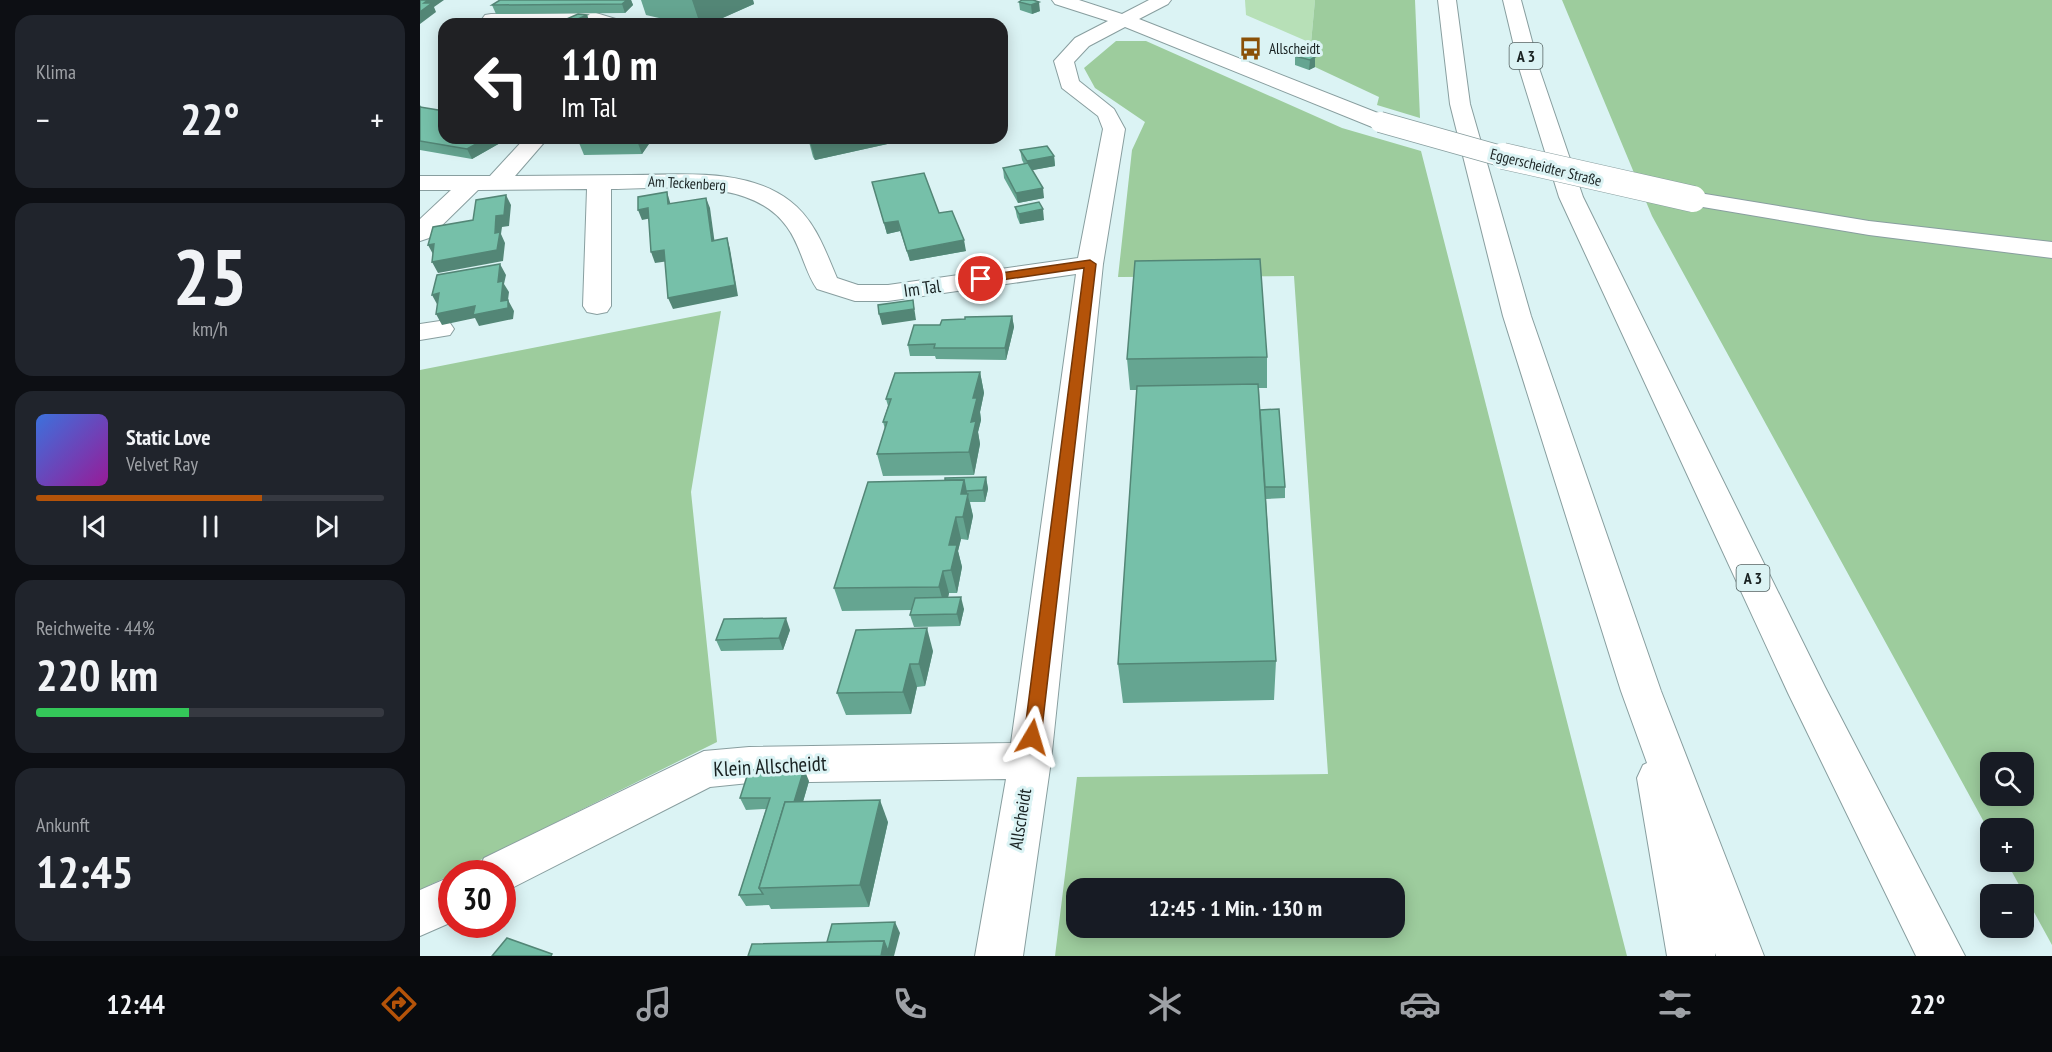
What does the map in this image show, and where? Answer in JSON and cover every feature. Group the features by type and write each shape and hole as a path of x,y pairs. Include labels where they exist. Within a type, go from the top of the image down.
{"main road":[{"name":"Eggerscheidter Straße","path":"1061,0 1124,20 1380,122 1531,164 1693,199 1869,228 2052,250"},
{"path":"1124,20 1162,0"},
{"path":"1447,0 1460,104 1517,316 1641,691 1740,956"},
{"name":"A 3","path":"1512,0 1530,71 1571,196 1808,693 1941,956"},
{"name":"Allscheidt","path":"999,956 1029,761 1090,264 1114,129 1107,113 1069,84 1064,61 1082,42 1124,20"},
{"path":"497,182 532,144"},
{"path":"597,306 599,181"},
{"name":"Am Teckenberg","path":"420,183 708,182 747,188 777,201 797,221 811,245 826,283"},
{"path":"420,233 472,183"},
{"name":"Im Tal","path":"826,283 855,293 888,293 1090,264"},
{"path":"1641,691 1691,956"},
{"name":"Klein Allscheidt","path":"516,865 704,769 833,763 1029,761"},
{"path":"420,914 438,905"}],"green space":[{"path":"1245,0 1315,0 1311,43 1246,15"},
{"path":"1315,0 1415,0 1420,118 1377,105 1379,97 1315,67 1311,43"},
{"path":"1562,0 2052,0 2052,945 2034,912 2034,884 2019,884 2012,872 2034,872 2034,818 1982,818 1652,216"},
{"path":"1116,41 1146,41 1342,128 1421,151 1627,956 1055,956 1077,777 1328,774 1294,276 1118,277 1132,150 1145,122 1095,88 1084,68"},
{"path":"721,311 691,492 717,742 480,860 438,860 438,881 420,890 420,370"}],"building":[{"path":"420,0 428,0 424,3 432,3 420,12"},
{"path":"500,0 627,0 622,4 492,5"},
{"path":"1022,0 1039,2 1031,5 1019,2"},
{"path":"578,14 587,15 580,18 569,18"},
{"path":"1301,53 1315,57 1310,60 1295,56"},
{"path":"420,107 438,110 438,144 476,144 467,149 420,141"},
{"path":"1047,146 1054,156 1027,161 1020,150"},
{"path":"1028,163 1043,188 1016,193 1003,168"},
{"path":"924,173 939,213 952,211 964,240 907,251 898,221 884,223 872,182"},
{"path":"667,192 668,204 706,198 712,241 727,238 735,285 668,298 664,250 651,252 648,208 638,210 638,197"},
{"path":"506,195 504,215 496,216 495,233 500,232 497,250 432,262 434,244 428,245 433,227 473,220 476,200"},
{"path":"1039,202 1043,209 1019,214 1015,207"},
{"path":"1260,259 1267,357 1127,359 1135,261"},
{"path":"500,264 498,282 503,281 501,301 508,300 508,308 473,315 475,306 436,314 439,293 432,295 437,275"},
{"path":"913,300 914,309 879,314 878,305"},
{"path":"1012,316 1005,348 934,348 935,344 908,345 914,325 940,325 942,320 965,319 965,317"},
{"path":"980,372 973,398 977,398 971,422 976,421 969,452 877,454 887,422 883,422 891,399 886,399 895,373"},
{"path":"1258,384 1276,661 1118,664 1137,386"},
{"path":"1279,409 1285,487 1265,487 1260,410"},
{"path":"986,477 983,490 966,491 964,480 945,480 945,478"},
{"path":"964,480 961,494 968,494 963,517 956,517 949,545 957,545 951,570 943,571 939,587 834,588 868,482"},
{"path":"961,597 957,614 910,615 915,598"},
{"path":"786,618 779,638 716,640 724,619"},
{"path":"927,628 919,664 910,664 903,692 837,693 856,630"},
{"path":"804,769 794,802 785,802 759,888 763,894 739,895 770,798 740,798 749,770"},
{"path":"880,800 860,885 759,888 785,802"},
{"path":"895,922 888,951 884,941 827,942 832,924"},
{"path":"507,938 552,954 551,956 492,956"},
{"path":"884,941 881,956 748,956 752,944"}],"place":[{"name":"Allscheidt","path":"1251,48"}],"route":[{"path":"981,279 1090,264 1032,737"}]}
